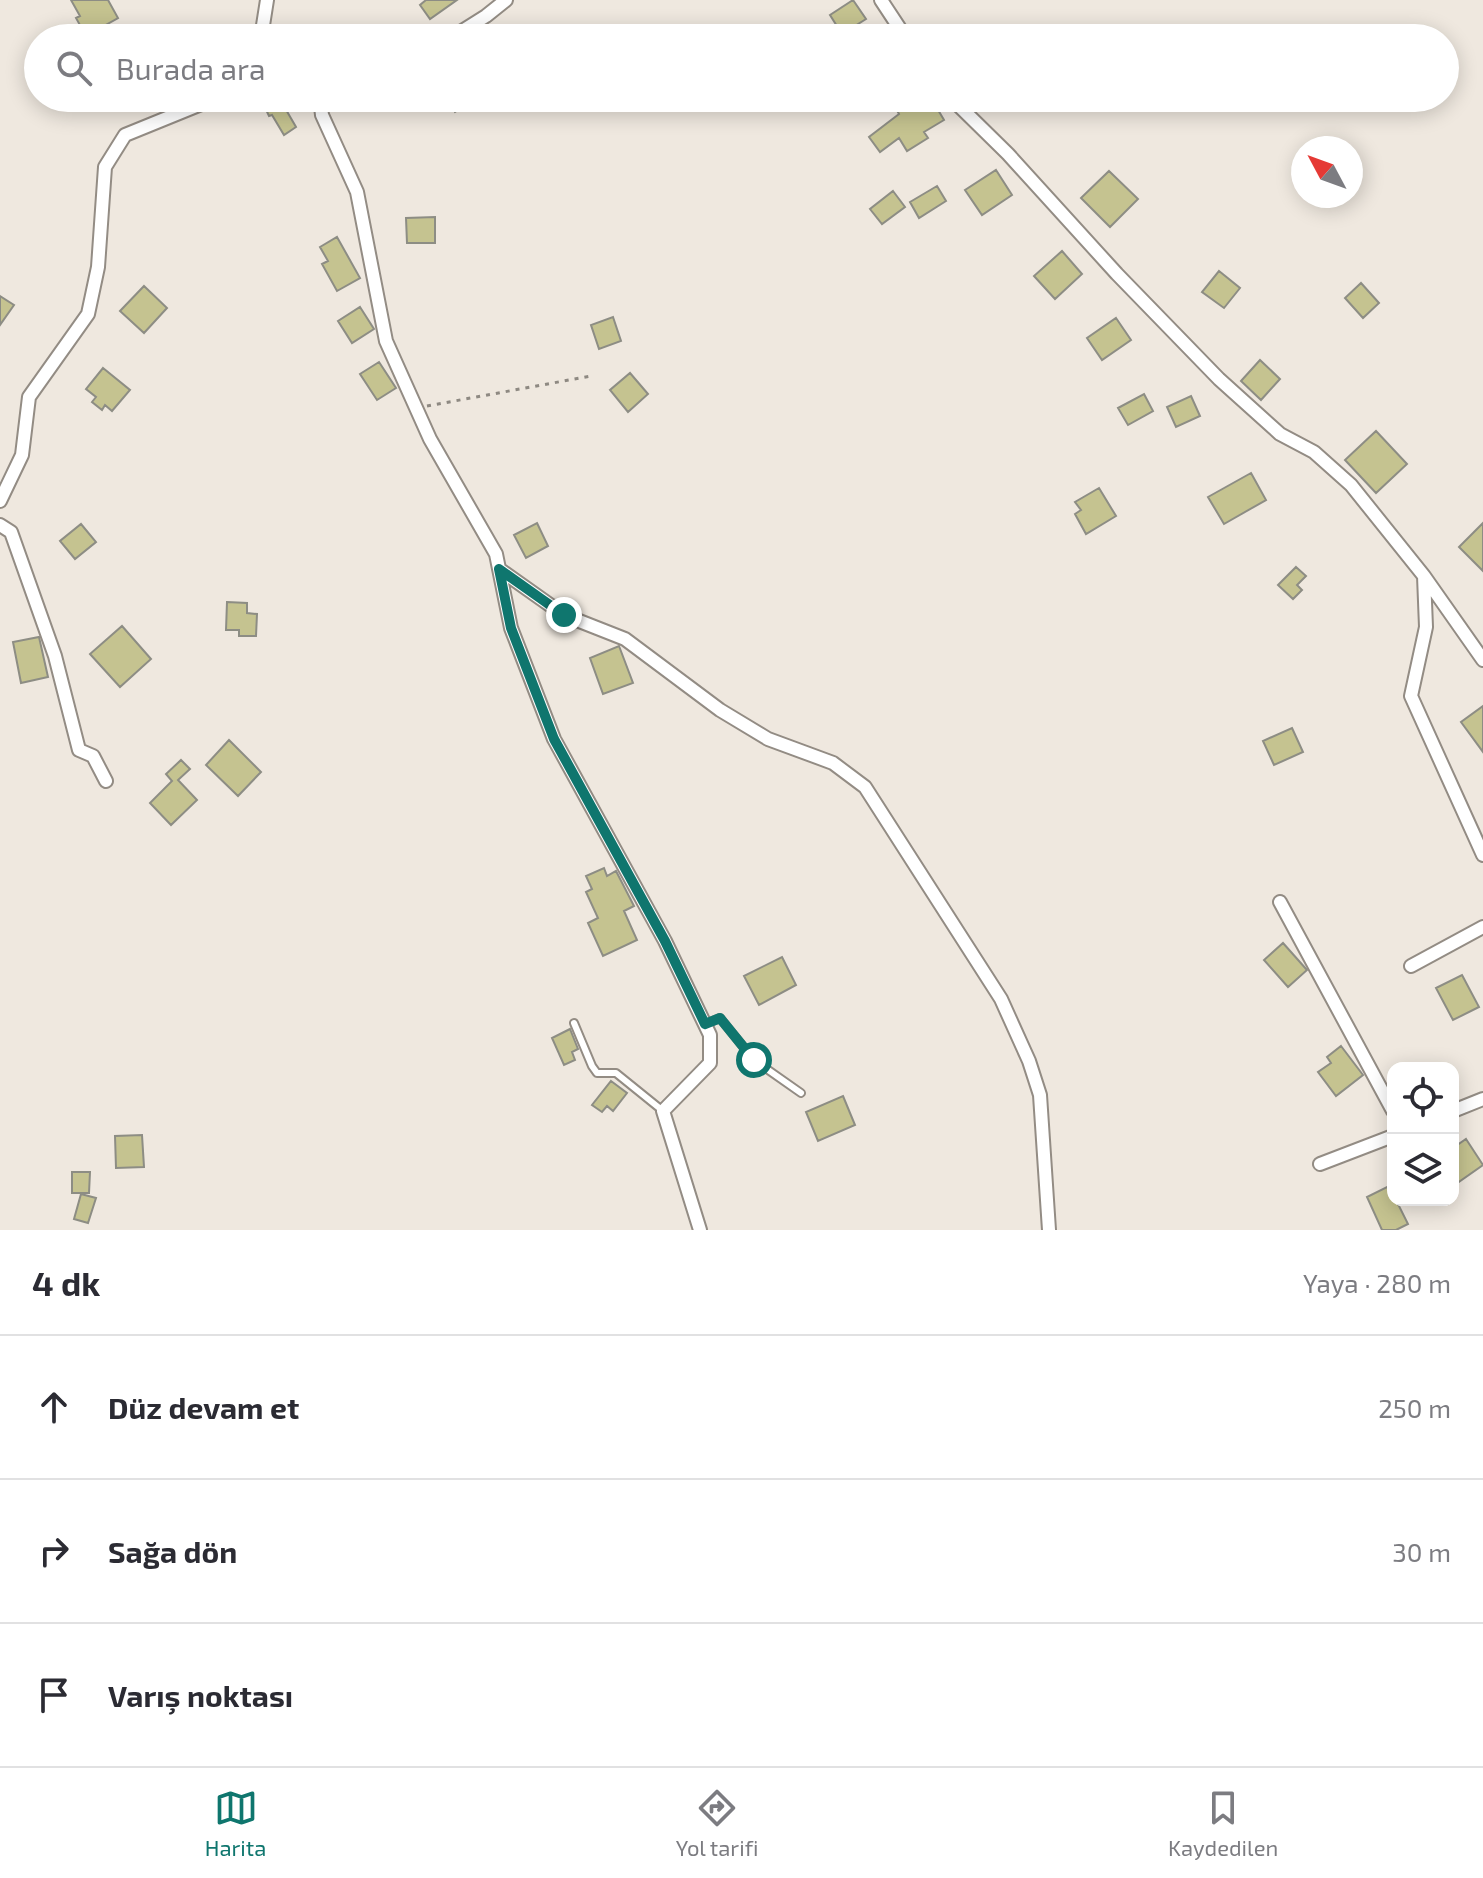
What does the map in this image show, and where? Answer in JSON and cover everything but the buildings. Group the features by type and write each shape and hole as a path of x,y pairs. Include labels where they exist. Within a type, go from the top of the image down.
{"street":[{"path":"263,24 267,0"},
{"path":"473,24 506,0"},
{"path":"881,0 897,24"},
{"path":"0,501 22,455 29,397 88,314 98,267 105,167 125,135 182,112"},
{"path":"322,112 357,192 386,341 430,439 496,554 511,628 554,739 665,941 710,1035 710,1063 663,1111 700,1230"},
{"path":"965,112 1219,379 1280,434 1314,452 1351,485 1424,576 1483,660"},
{"path":"0,525 11,532 55,656 79,750 93,756 106,781"},
{"path":"499,569 564,615 625,639 720,710 768,739 833,763 865,787 1001,999 1029,1061 1040,1095 1049,1230"},
{"path":"1424,576 1426,627 1411,696 1483,855"},
{"path":"1280,902 1387,1100"},
{"path":"1411,966 1483,927"},
{"path":"1459,1109 1483,1099"},
{"path":"1320,1164 1387,1138"}],"lane":[{"path":"705,1024 720,1018 754,1060 801,1093"},
{"path":"574,1023 597,1073 616,1073 663,1111"}],"path":[{"path":"416,408 591,376"}],"route":[{"path":"564,615 499,569 511,628 554,739 665,941 705,1024 720,1018 754,1060"}]}
